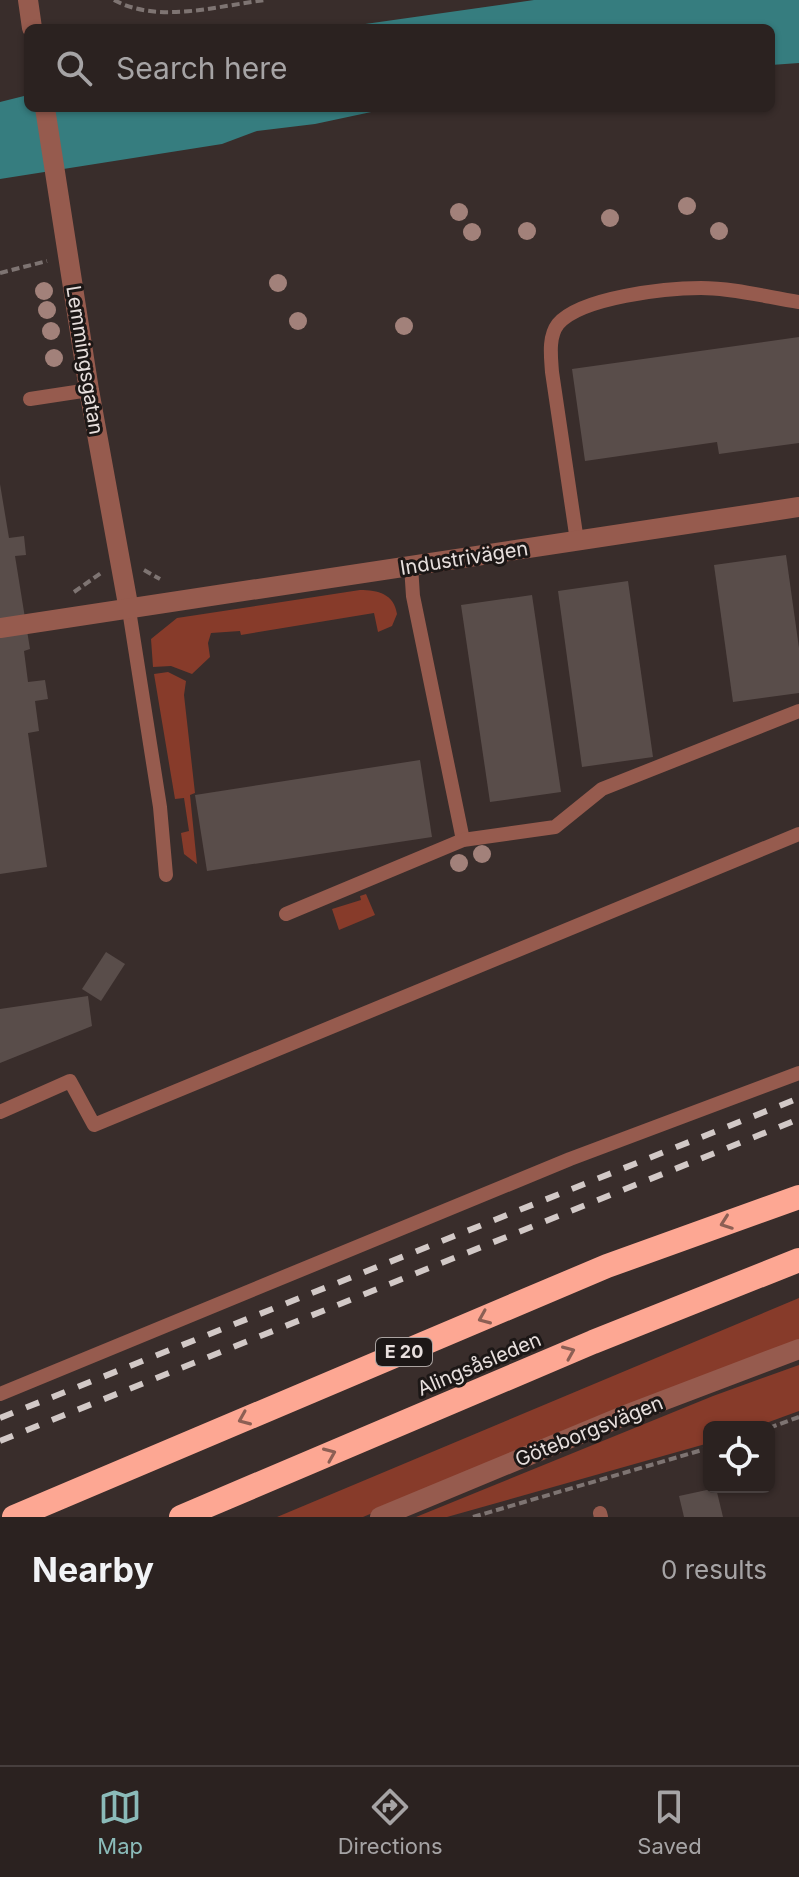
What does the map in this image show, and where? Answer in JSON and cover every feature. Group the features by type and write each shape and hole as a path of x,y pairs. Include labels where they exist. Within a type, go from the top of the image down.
{"highway":[{"name":"E 20","path":"14,1517 607,1266 799,1197"},
{"name":"Alingsåsleden","path":"181,1517 593,1342 799,1260"}],"street":[{"path":"28,0 31,24"},
{"name":"Lemmingsgatan","path":"46,112 89,390 129,610"},
{"name":"Industrivägen","path":"0,628 799,507"},
{"name":"Göteborgsvägen","path":"380,1517 628,1414 799,1349"}],"lane":[{"path":"577,541 551,360 550,348 557,325 580,309 627,296 701,288 799,302"},
{"path":"30,399 89,390"},
{"path":"411,566 413,596 463,840"},
{"path":"129,610 160,807 166,875"},
{"path":"286,914 463,840 555,827 602,789 799,711"},
{"path":"0,1112 70,1081 94,1125 799,834"},
{"path":"0,1394 570,1159 799,1073"}],"path":[{"path":"114,0 137,11 160,13 265,0"},
{"path":"0,273 69,255"},
{"path":"775,1426 799,1417"},
{"path":"473,1517 703,1450"}],"shaded area":[{"path":"360,590 379,592 389,598 397,614 392,626 378,632 374,613 241,635 240,631 211,633 208,643 210,657 192,674 171,666 153,667 151,639 177,618"},
{"path":"168,672 186,681 184,695 195,793 190,795 197,864 184,854 181,833 189,831 184,798 175,799 154,674"},
{"path":"366,894 375,915 339,930 332,909 361,900 360,896"},
{"path":"799,1298 799,1342 644,1400 363,1517 277,1517"},
{"path":"799,1365 799,1411 772,1421 703,1421 703,1445 447,1517 416,1517 713,1396"}],"water":[{"path":"534,0 799,0 799,63 775,65 775,24 365,24"},
{"path":"24,96 24,112 371,112 315,124 257,131 222,144 0,179 0,102"}],"building":[{"path":"799,337 799,443 719,454 717,442 585,461 572,369"},
{"path":"0,484 9,538 24,536 26,555 15,556 30,649 24,651 28,682 45,680 48,699 35,701 39,731 28,733 47,867 0,874"},
{"path":"786,555 799,648 799,693 733,702 714,565"},
{"path":"628,581 653,757 582,767 558,591"},
{"path":"532,595 561,792 490,802 461,605"},
{"path":"420,760 432,837 207,871 195,795"},
{"path":"106,952 125,964 101,1001 82,989"},
{"path":"88,996 92,1026 0,1063 0,1009"},
{"path":"703,1491 717,1493 723,1517 684,1517 679,1496"}],"railway":[{"path":"0,1418 799,1098"},
{"path":"0,1441 799,1119"}]}
